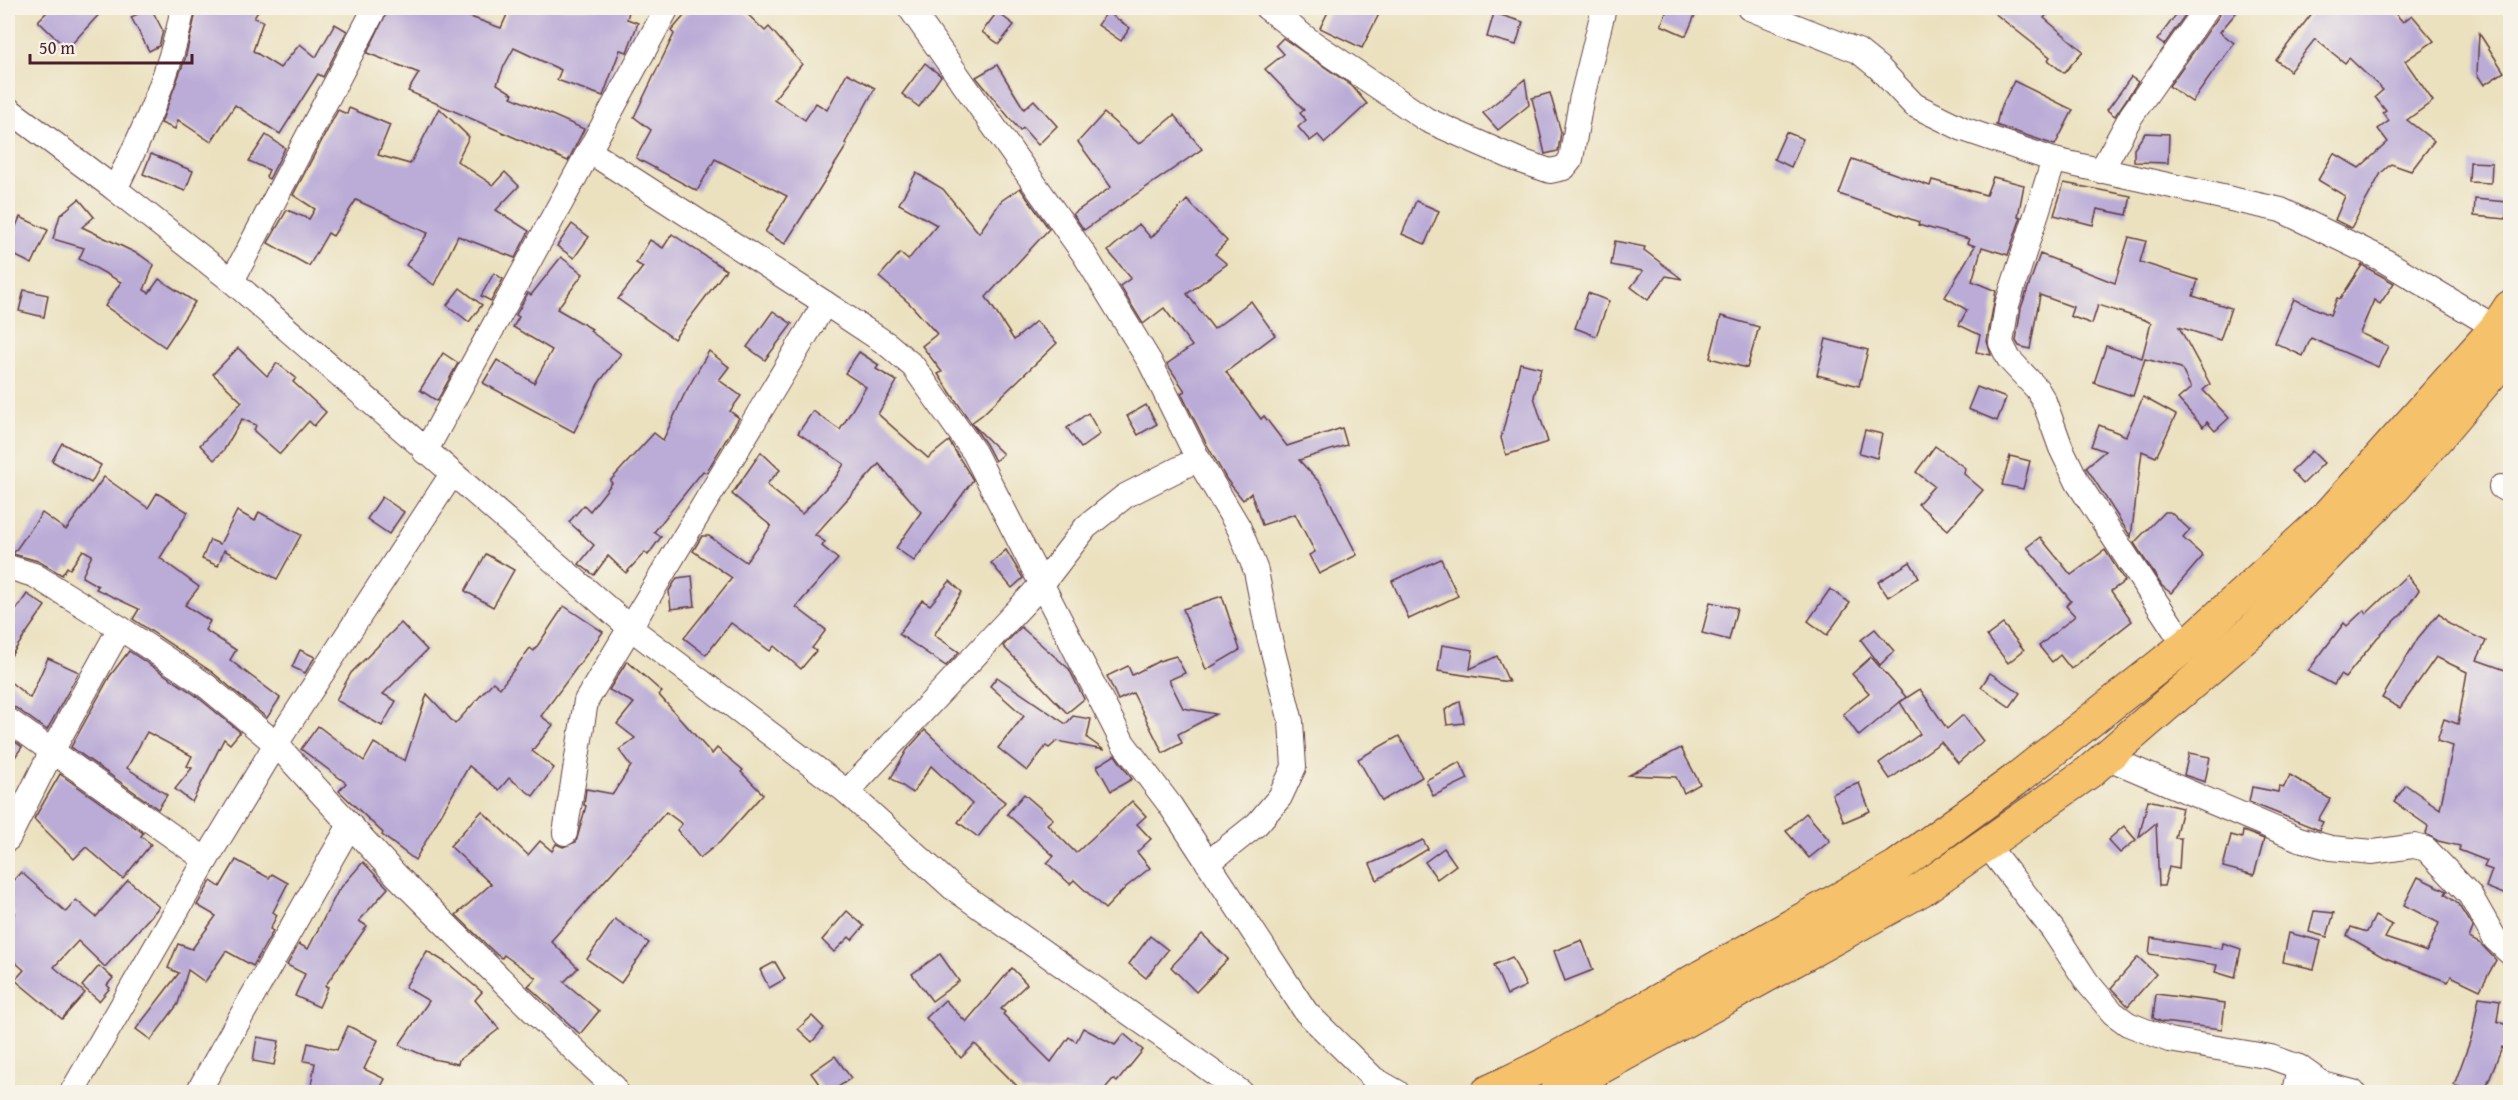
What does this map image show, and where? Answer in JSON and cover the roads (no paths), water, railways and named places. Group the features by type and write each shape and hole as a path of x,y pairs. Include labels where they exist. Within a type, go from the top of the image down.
{"main road":[{"path":"1488,1092 1564,1054 1896,867 2014,782 2185,646 2328,516 2506,329"},
{"path":"1556,1092 1921,890 2106,757 2254,629 2396,486 2506,329"}],"street":[{"path":"115,189 139,140 165,72 183,8"},
{"path":"232,281 375,8"},
{"path":"425,452 667,8"},
{"path":"910,8 1084,254 1150,362 1198,459 1239,528 1256,571 1268,632 1291,722 1294,767 1280,797 1257,824 1208,863"},
{"path":"1267,8 1427,120 1518,160 1550,171 1564,168 1571,159 1581,100 1604,8"},
{"path":"1749,8 1858,51 1879,68 1914,105 1963,129 2054,160 2281,210 2379,258 2506,329"},
{"path":"2101,171 2131,116 2207,8"},
{"path":"8,109 232,281 425,452 628,626 847,792 953,888 1240,1092"},
{"path":"589,151 825,303 886,344 913,366 931,396 974,452 1123,743 1170,805 1306,1012 1374,1080 1397,1092"},
{"path":"2054,160 2007,305 2001,343 2009,359 2037,389 2078,483 2185,646"},
{"path":"565,833 586,701 628,626 825,303"},
{"path":"847,792 1042,584 1086,527 1125,496 1198,459"},
{"path":"72,1092 276,744 452,474"},
{"path":"8,567 34,575 120,628 204,684 276,744 396,875 525,1003 614,1087"},
{"path":"8,839 52,751 120,628"},
{"path":"8,720 206,860"},
{"path":"2106,757 2299,839 2331,848 2373,852 2414,846 2426,849 2470,895 2495,939 2511,953"},
{"path":"198,1092 350,825"},
{"path":"1986,844 2053,930 2087,982 2113,1013 2128,1024 2169,1040 2271,1057 2299,1067 2323,1084 2352,1092"},
{"path":"2294,1092 2299,1067"}]}
